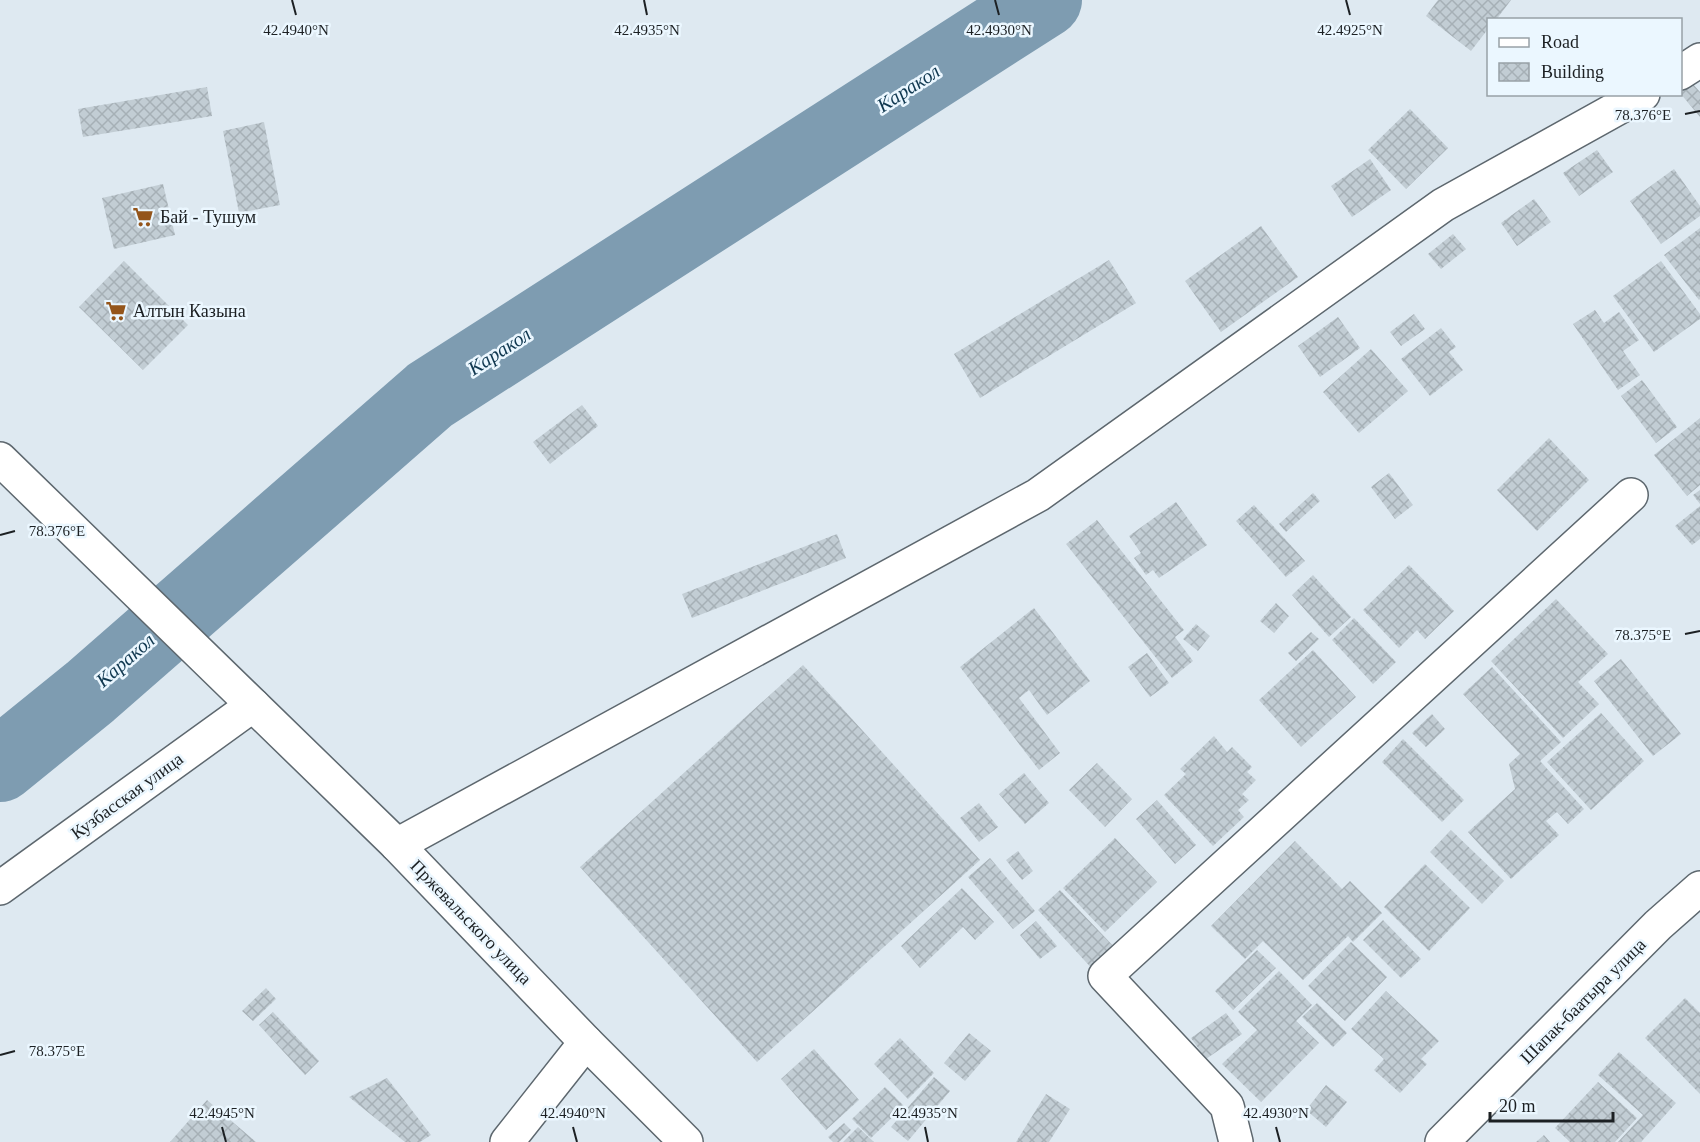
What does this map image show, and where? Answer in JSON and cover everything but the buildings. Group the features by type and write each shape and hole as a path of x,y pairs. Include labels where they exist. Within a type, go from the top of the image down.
{"street":[{"path":"1682,72 1700,60"},
{"path":"397,845 1038,495 1443,206 1639,96"},
{"name":"Пржевальского улица","path":"0,459 397,845 586,1042 686,1142"},
{"path":"1236,1142 1227,1106 1105,976 1631,495"},
{"name":"Кузбасская улица","path":"0,888 253,705"},
{"name":"Шапак-баатыра улица","path":"1442,1142 1658,925 1700,888"},
{"path":"507,1142 586,1042"}],"waterway":[{"name":"Каракол","path":"0,765 90,692 430,395 1045,0"}],"place":[{"name":"Бай - Тушум","path":"143,217"},
{"name":"Алтын Казына","path":"116,311"}]}
